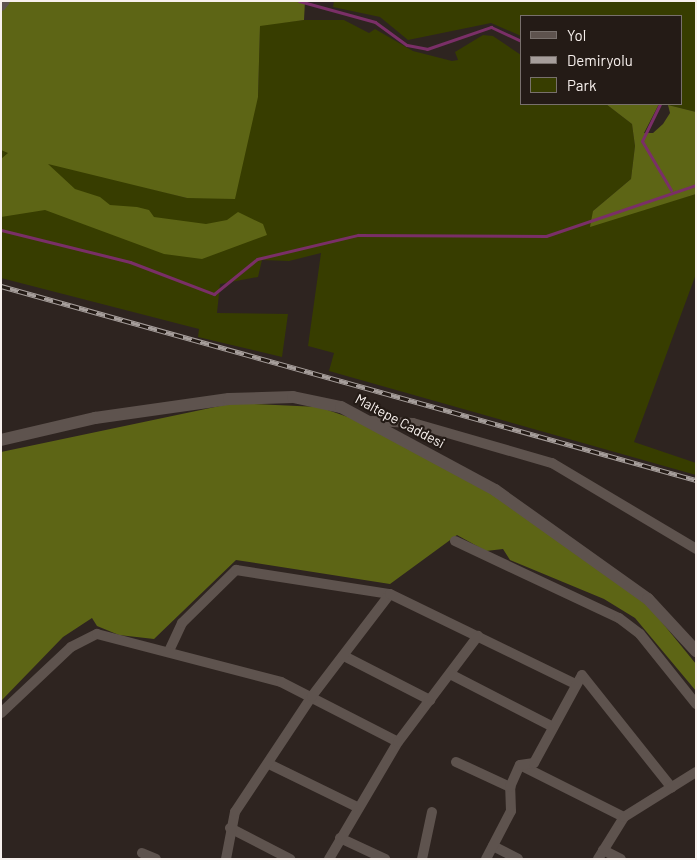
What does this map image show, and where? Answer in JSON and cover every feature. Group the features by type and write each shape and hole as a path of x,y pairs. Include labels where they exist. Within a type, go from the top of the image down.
{"street":[{"path":"1,6 5,1"},
{"name":"Maltepe Caddesi","path":"1,440 95,418 229,399 293,396 342,407 372,420 495,490 648,599 696,651"},
{"path":"372,420 432,427 552,463 696,549"},
{"path":"455,541 619,618 640,634 696,704"},
{"path":"168,652 182,623 236,570 390,594 575,684"},
{"path":"226,859 230,828 235,812 269,764 312,696 390,594"},
{"path":"1,713 71,647 97,634 281,682 312,696 398,742"},
{"path":"329,859 357,807 398,742 478,636"},
{"path":"344,656 430,700"},
{"path":"450,674 553,727"},
{"path":"520,765 534,763 575,684 582,676 594,688 672,788"},
{"path":"456,762 510,787"},
{"path":"269,764 357,807"},
{"path":"486,859 511,811 510,787 520,765"},
{"path":"520,765 624,817"},
{"path":"621,859 601,855 624,817 696,772"},
{"path":"422,859 432,812"},
{"path":"230,828 290,859"},
{"path":"340,838 385,859"},
{"path":"493,846 518,859"},
{"path":"142,852 156,859"}],"green space":[{"path":"1,1 305,1 304,20 260,26 258,97 235,199 187,198 48,164 75,189 100,197 110,205 137,207 149,210 154,217 206,224 227,220 238,212 263,224 267,235 202,259 164,254 45,210 1,217 1,159 8,153 1,150"},
{"path":"334,1 696,1 696,112 668,105 682,105 682,15 520,15 520,36 491,23 408,40 380,17 333,7"},
{"path":"304,20 344,20 369,33 375,29 413,51 452,61 458,60 455,52 483,35 493,36 520,54 520,105 607,105 632,124 635,146 631,179 593,211 658,205 696,194 696,274 634,442 696,463 696,475 329,371 334,353 308,346 321,253 289,261 262,260 258,277 220,284 217,313 288,314 282,357 198,337 199,329 1,278 1,150 187,198 258,97 260,25"},
{"path":"607,105 658,105 644,133 653,133 663,124 670,113 668,105 696,112 696,194 590,227 593,211 631,179 635,146 632,124"},
{"path":"234,403 319,407 368,424 482,486 647,604 696,664 696,691 635,618 604,599 510,560 503,549 486,551 457,535 390,584 236,560 154,639 119,635 97,626 92,618 63,637 1,701 1,452"}],"waterway":[{"path":"299,1 375,22 407,45 427,49 491,27 520,41"},
{"path":"660,105 642,141 671,190"},
{"path":"1,230 130,262 214,294 257,259 358,235 546,236 696,185"}],"railway":[{"path":"1,286 696,480"}]}
